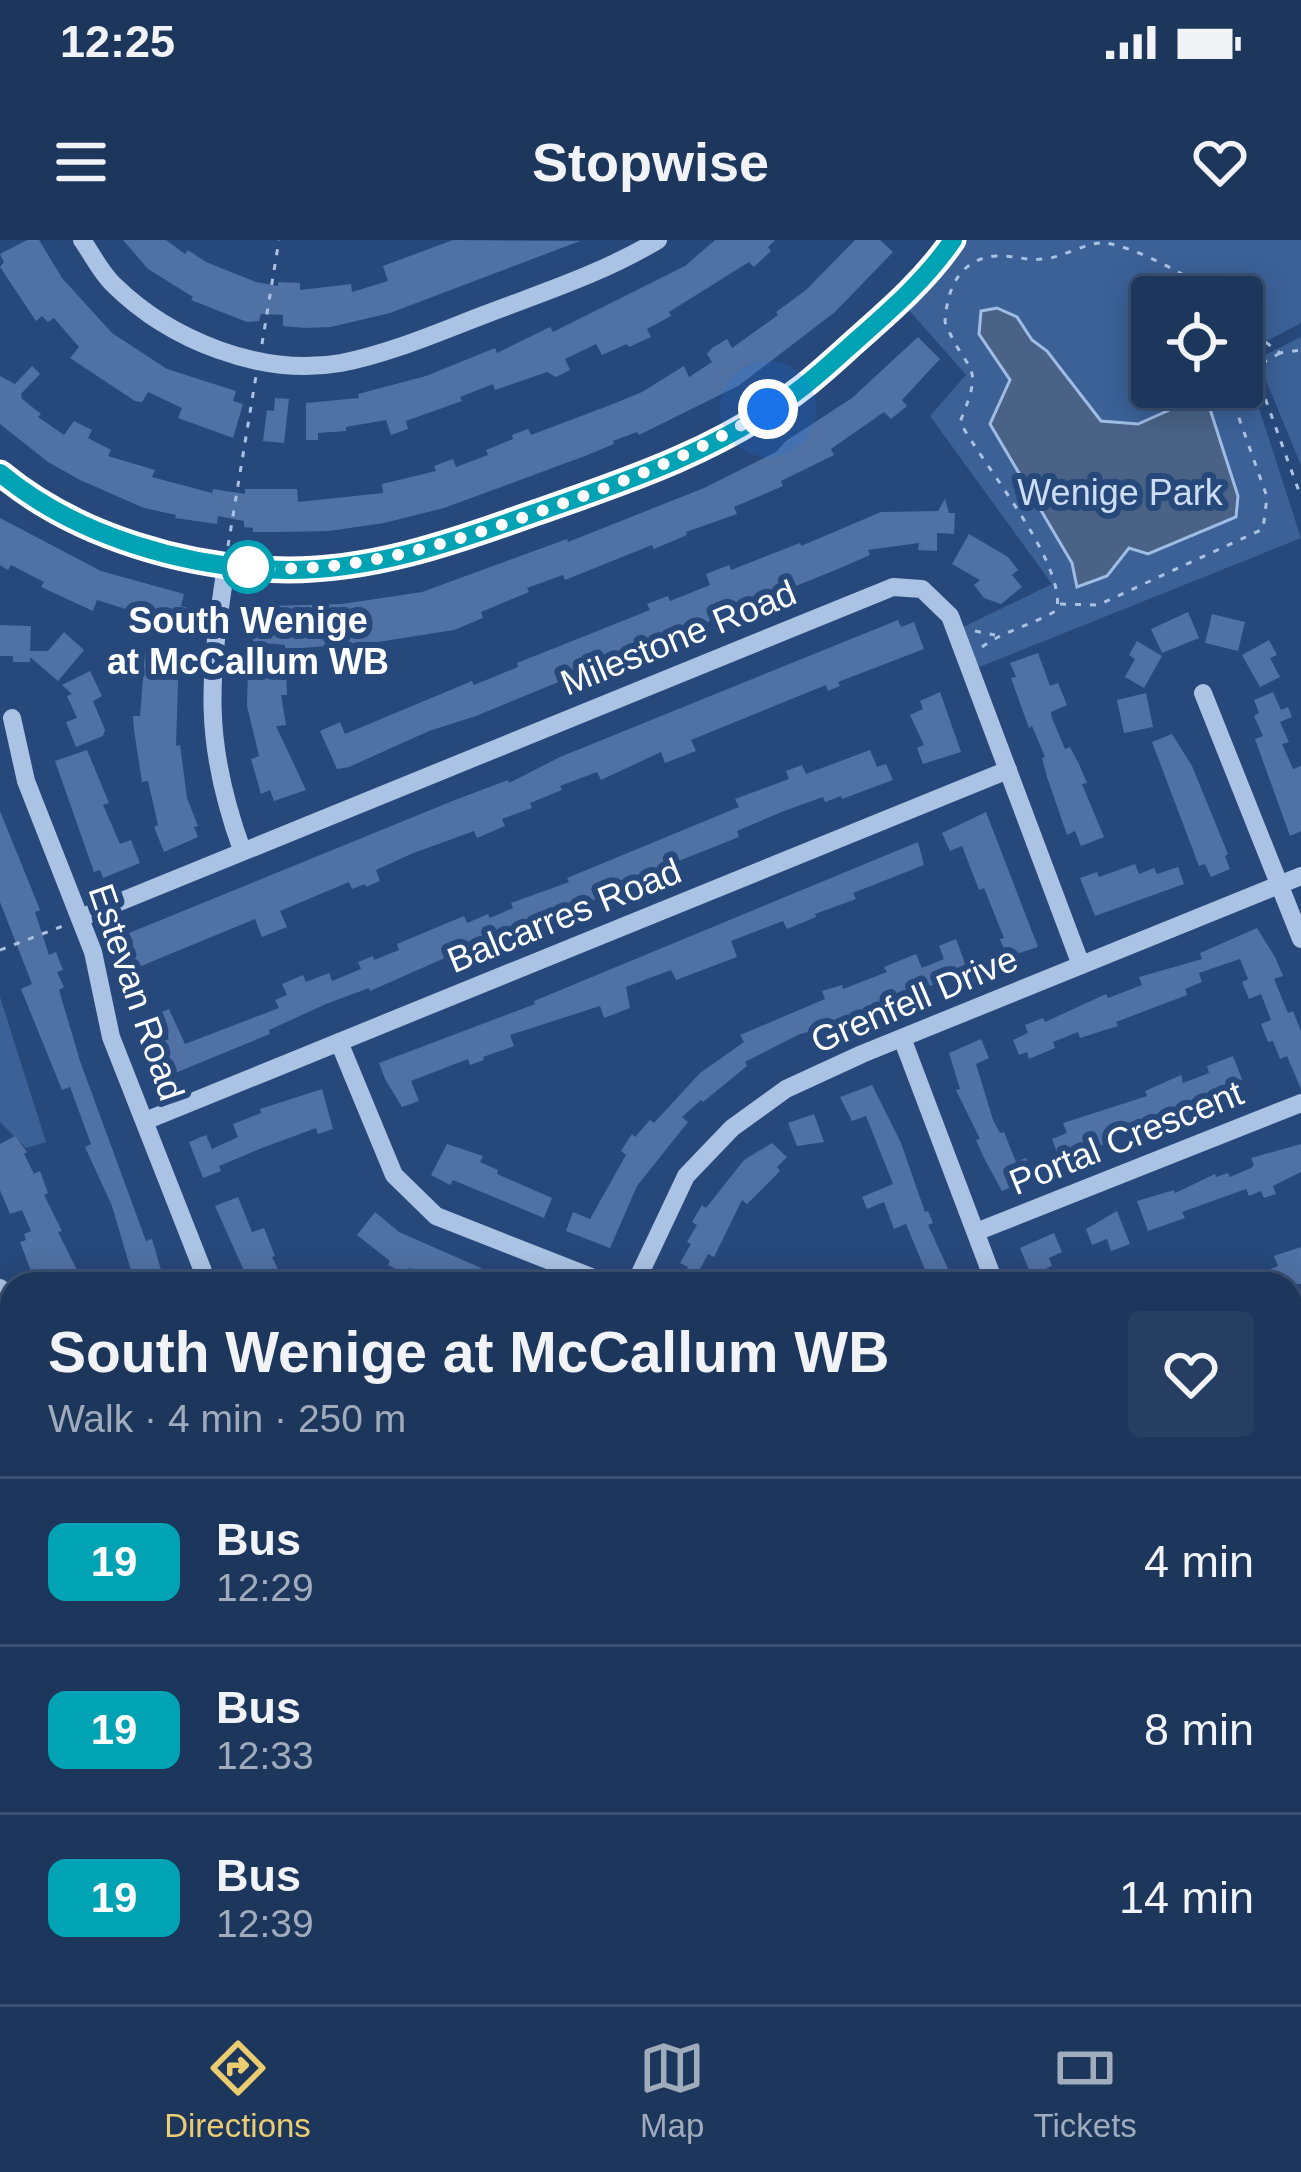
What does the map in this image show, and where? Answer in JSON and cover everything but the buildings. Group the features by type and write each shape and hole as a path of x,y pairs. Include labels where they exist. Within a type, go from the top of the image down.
{"street":[{"path":"82,240 109,281 162,325 226,351 269,362 337,364 394,349 615,266 658,240"},
{"path":"0,473 61,512 170,555 227,556 289,570 400,557 664,466 734,431 802,388 896,306 953,240"},
{"path":"227,556 210,708 224,794 242,850"},
{"name":"Milestone Road","path":"72,922 893,586 922,589 950,616 1081,965"},
{"path":"1203,693 1301,939"},
{"name":"Estevan Road","path":"12,718 26,781 72,922 93,952 111,1036 203,1272"},
{"name":"Balcarres Road","path":"145,1121 1008,770"},
{"name":"Grenfell Drive","path":"641,1272 686,1176 732,1128 786,1089 1301,876"},
{"path":"902,1038 991,1272"},
{"path":"339,1042 394,1175 414,1198 436,1216 578,1272"},
{"name":"Portal Crescent","path":"976,1232 1301,1103"}],"path":[{"path":"261,346 279,240"},
{"path":"980,648 998,635 1041,621 1058,610 1058,604 1050,564 960,422 975,374 945,322 954,279 976,260 999,256 1054,259 1104,241 1187,276"},
{"path":"946,276 954,279"},
{"path":"1263,341 1280,353"},
{"path":"1301,350 1280,353 1261,364 1256,373 1301,497"},
{"path":"227,556 258,369"},
{"path":"1058,604 1098,605 1263,529 1267,497 1235,408"},
{"path":"973,631 998,635"},
{"path":"0,950 72,922"}],"green space":[{"name":"Wenige Park","path":"963,240 1301,240 1301,323 1263,343 1263,276 1131,276 1131,408 1259,408 1301,538 977,668 963,627 1052,584 930,416 966,375 908,309"},
{"path":"1301,337 1301,465 1263,373 1263,356"},
{"path":"0,997 46,1142 26,1148 0,1122"}],"shaded area":[{"path":"997,308 1017,317 1101,421 1138,424 1174,408 1210,408 1238,496 1236,517 1148,554 1129,548 1107,576 1077,587 1072,563 990,424 1010,380 979,334 981,311"}],"bus line":[{"name":"19","path":"0,473 61,512 170,555 226,566 289,570 400,557 664,466 734,431 802,388 896,306 953,240"}],"place":[{"name":"South Wenige at McCallum WB","path":"248,567"}],"route":[{"path":"248,567 289,570 349,565 444,545 664,466 768,409"}]}
